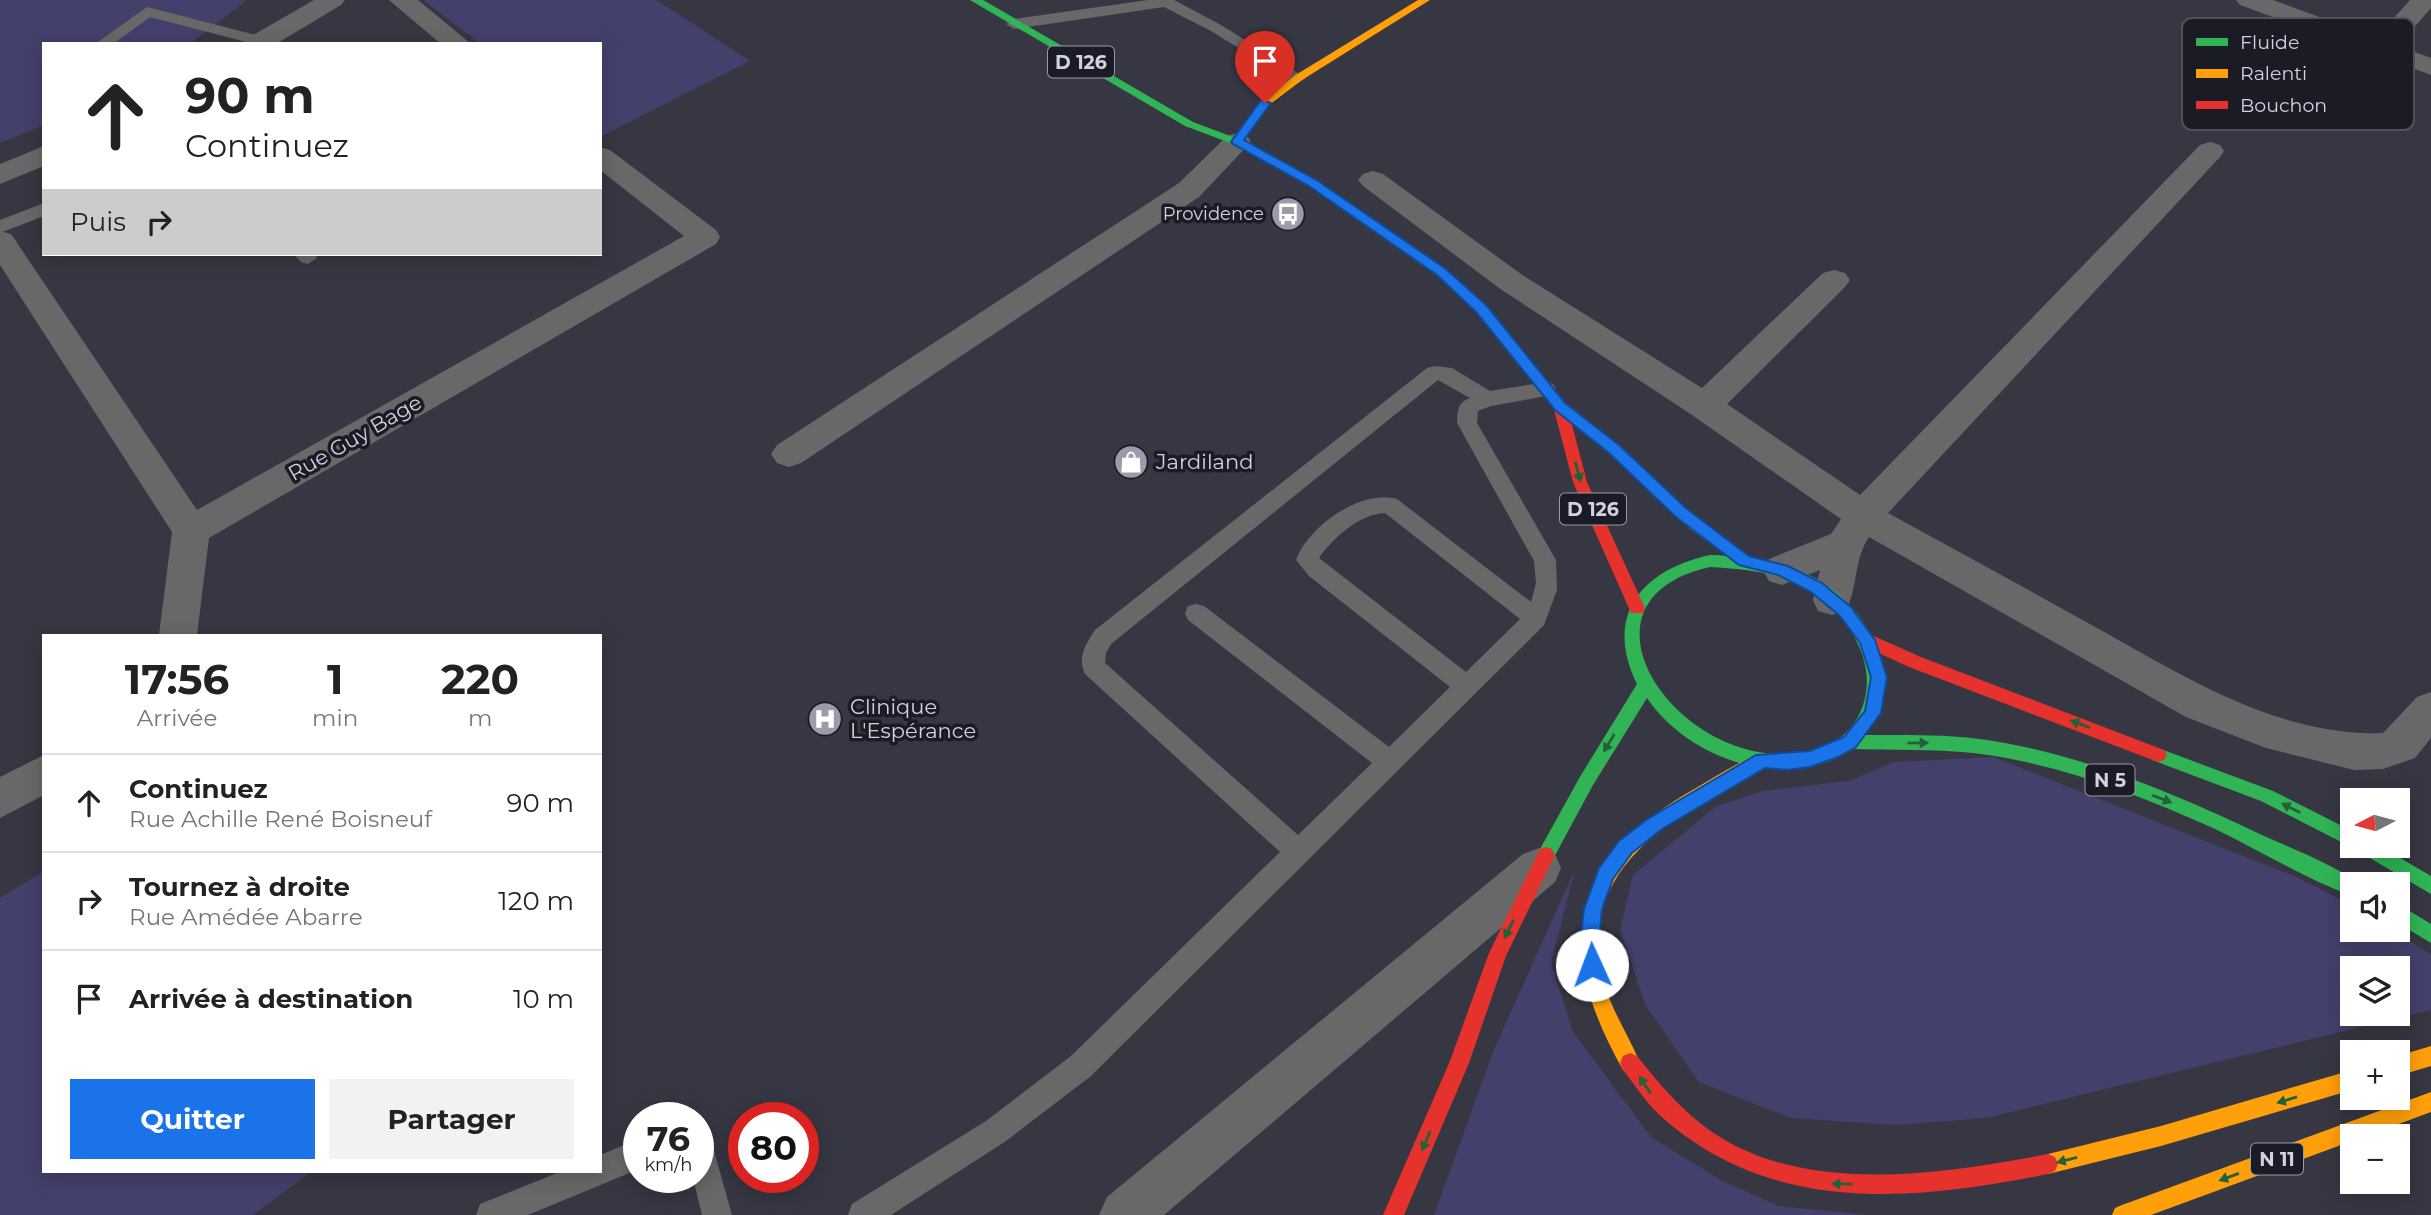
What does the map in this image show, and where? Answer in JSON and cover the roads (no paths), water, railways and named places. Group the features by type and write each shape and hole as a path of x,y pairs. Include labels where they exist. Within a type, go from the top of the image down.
{"main road":[{"name":"D 126","path":"975,0 1189,124 1237,142 1314,184 1441,272 1482,310 1553,397 1614,449 1695,525 1745,561"},
{"path":"1237,142 1265,103 1298,78 1425,0"},
{"name":"D 126","path":"1553,397 1580,482 1637,608"},
{"path":"1710,561 1745,561 1782,570 1816,587 1846,611 1867,640 1879,677 1873,713 1850,742 1832,752 1810,759 1787,762 1762,760 1727,751 1693,734 1665,712 1645,685 1633,658 1631,632 1637,608 1653,584 1678,569 1710,561"},
{"name":"N 5","path":"1867,640 1915,662 2267,796 2340,834"},
{"path":"1394,1215 1459,1063 1498,953 1539,868 1611,738 1645,685"},
{"name":"N 5","path":"1850,742 1943,743 1990,748 2056,763 2120,784 2239,830 2340,882"},
{"path":"1762,760 1656,824 1626,847 1606,874 1593,909 1590,943 1594,988 1610,1030 1649,1093 1696,1135 1758,1165 1826,1184 1927,1186 2026,1170 2168,1135 2340,1084"},
{"path":"2384,858 2431,886"},
{"path":"2410,921 2431,934"},
{"path":"2410,1062 2431,1056"},
{"name":"N 11","path":"2122,1215 2431,1102"}],"street":[{"path":"260,42 332,0"},
{"path":"402,0 455,42"},
{"path":"2249,0 2297,18"},
{"path":"2408,18 2424,0"},
{"path":"2414,62 2431,68"},
{"path":"789,454 1189,190 1237,142"},
{"path":"1782,570 1854,530 2210,151"},
{"path":"0,175 42,156"},
{"name":"Rue Guy Bage","path":"191,531 705,237 602,158"},
{"path":"1373,180 1510,281 1704,406 1854,530 2210,709 2281,735 2354,752 2383,751 2400,745 2431,709"},
{"path":"0,241 191,531 178,634"},
{"path":"1704,406 1834,280"},
{"path":"1832,600 1854,530"},
{"path":"0,799 42,774"},
{"path":"1125,1215 1539,868"}],"lane":[{"path":"106,42 165,0"},
{"path":"1014,23 1166,2 1216,28 1298,78"},
{"path":"147,12 260,42"},
{"path":"0,227 42,210"},
{"path":"1298,852 1093,667 1094,651 1103,637 1434,373 1445,373 1487,399"},
{"path":"863,1215 996,1131 1081,1066 1536,618 1549,579 1545,560 1467,423 1468,407 1487,399 1553,397"},
{"path":"1466,686 1317,570 1307,560 1310,551 1354,511 1372,504 1389,505 1536,618"},
{"path":"1196,613 1390,762"},
{"path":"602,1169 623,1160"},
{"path":"491,1215 592,1173"},
{"path":"712,1193 718,1215"}],"place":[{"name":"Providence","path":"1288,214"},
{"name":"Jardiland","path":"1131,462"},
{"name":"Clinique L'Espérance","path":"825,719"}]}
